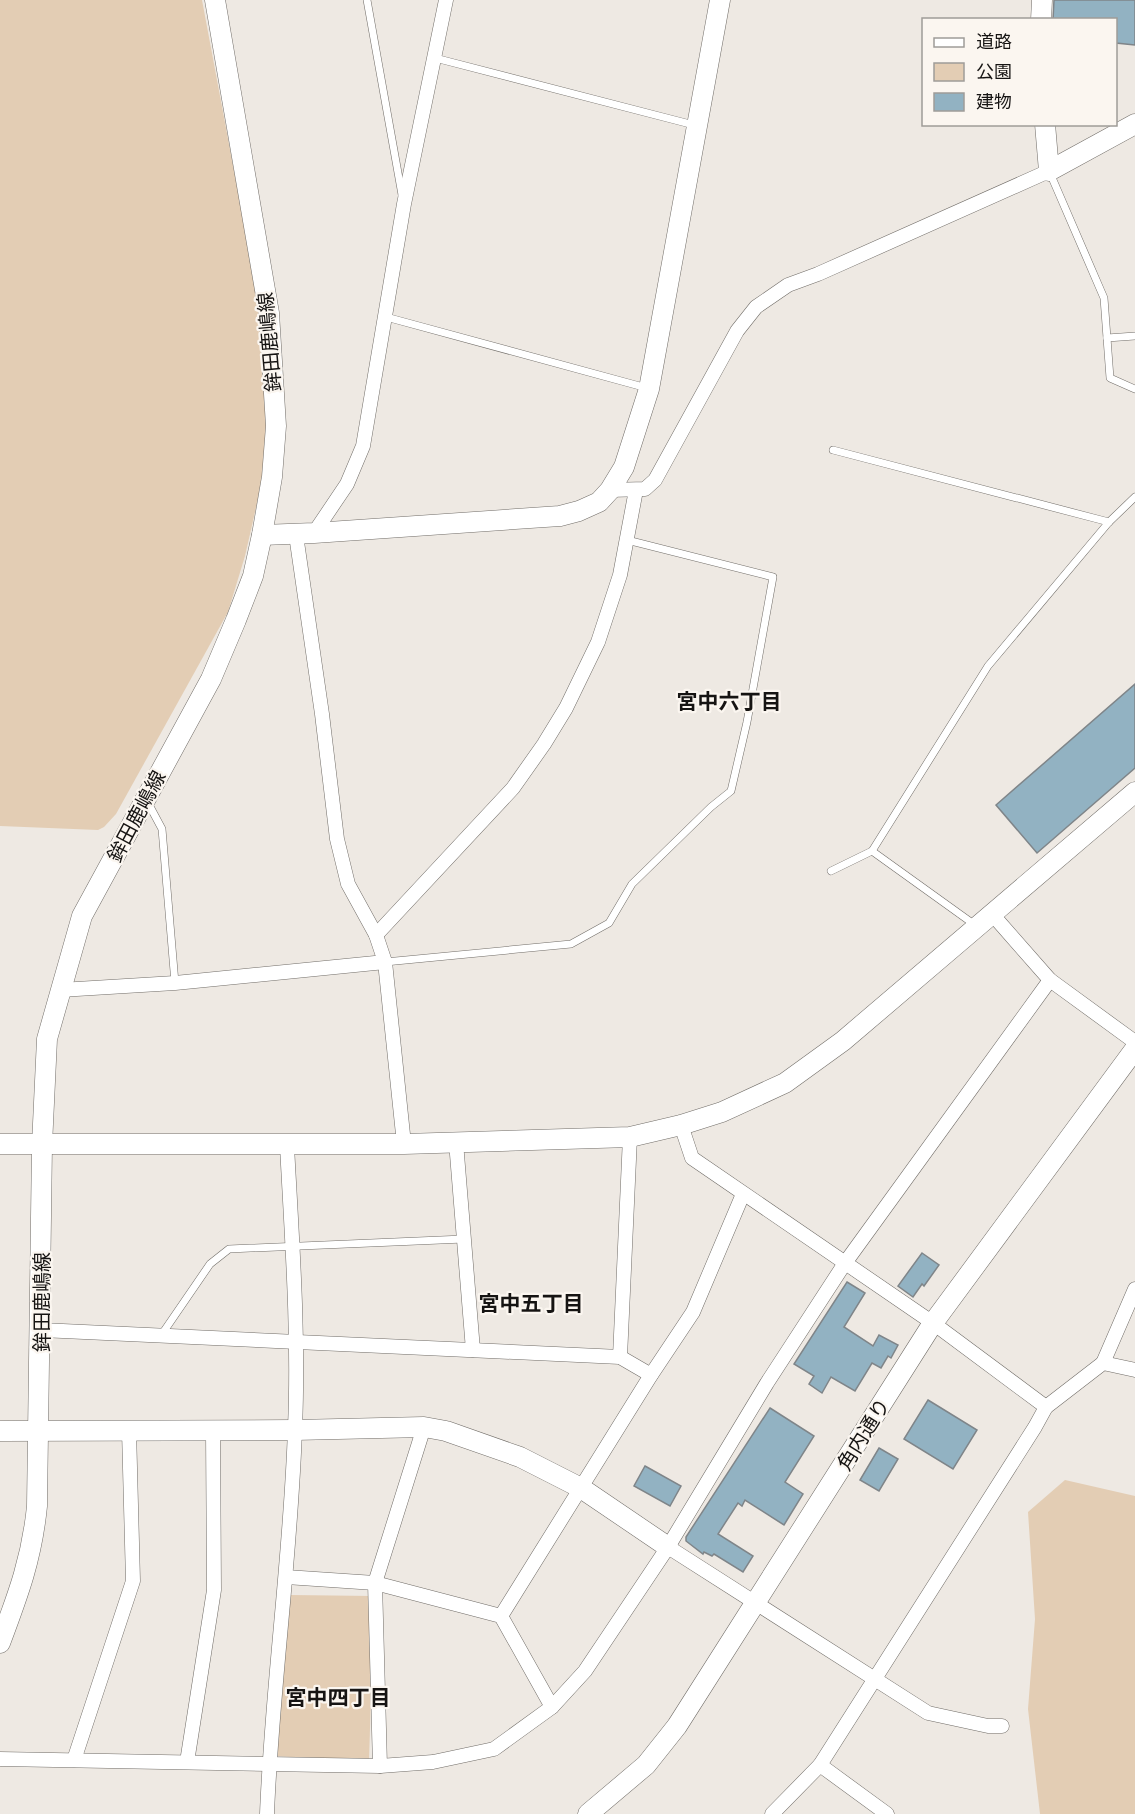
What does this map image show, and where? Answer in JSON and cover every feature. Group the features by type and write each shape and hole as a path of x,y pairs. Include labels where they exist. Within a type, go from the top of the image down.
{"street":[{"name":"鉾田鹿嶋線","path":"0,1643 24,1579 34,1538 38,1506 42,1145 47,1039 82,916 212,679 252,576 272,477 276,426 269,313 215,0"},
{"path":"404,1144 385,962 376,935 348,884 336,839 305,534 347,484 363,446 404,204 446,0"},
{"path":"262,535 560,516 599,502 610,490 624,467 649,389 720,0"},
{"path":"1041,18 1042,0"},
{"path":"610,490 645,489 655,480 737,331 756,307 788,285 818,274 1049,171 1135,124"},
{"path":"1046,126 1049,171"},
{"path":"376,935 513,788 566,708 598,642 620,575 636,490"},
{"path":"0,1144 287,1146 630,1137 723,1112 785,1083 843,1041 1135,792"},
{"path":"984,920 1050,980 1135,1041"},
{"path":"60,990 175,983 385,962"},
{"path":"0,1759 380,1766 433,1762 494,1749 552,1707 585,1671 668,1547 767,1383 845,1263 1050,980"},
{"name":"角内通り","path":"588,1814 646,1765 677,1726 933,1323 1135,1049"},
{"path":"681,1125 692,1158 933,1323 1046,1407"},
{"path":"620,1357 630,1137"},
{"path":"456,1142 473,1350"},
{"path":"267,1814 295,1430 297,1343 287,1146"},
{"path":"501,1616 651,1375 693,1312 743,1194"},
{"path":"772,1814 819,1765 1046,1407 1103,1363 1135,1289"},
{"path":"40,1330 620,1357 651,1375"},
{"path":"1103,1363 1135,1370"},
{"path":"0,1431 424,1427 446,1431 520,1457 581,1488 755,1604 928,1713 988,1726 1002,1726"},
{"path":"380,1766 375,1583 424,1427"},
{"path":"74,1760 133,1581 129,1430"},
{"path":"187,1762 214,1590 213,1430"},
{"path":"286,1577 375,1583 501,1616 552,1707"},
{"path":"819,1765 887,1814"}],"lane":[{"path":"367,0 404,204"},
{"path":"435,58 698,126"},
{"path":"1049,171 1104,298 1110,378 1135,389"},
{"path":"386,317 649,389"},
{"path":"1107,338 1135,336"},
{"path":"833,450 1109,522"},
{"path":"831,871 872,851 988,666 1109,522 1135,497"},
{"path":"385,962 571,944 609,923 632,884 731,790 747,722 773,577 627,540"},
{"path":"146,798 162,829 175,983"},
{"path":"872,851 984,920"},
{"path":"162,1334 210,1264 229,1249 464,1239"}],"green space":[{"path":"0,0 202,0 260,309 267,428 263,477 245,556 228,612 116,814 98,830 0,826"},
{"path":"1065,1480 1135,1496 1135,1814 1040,1814 1028,1709 1035,1619 1028,1512"},
{"path":"290,1595 374,1596 369,1762 276,1756"}],"building":[{"path":"1054,0 1135,0 1135,45 1117,43 1117,18 1053,18"},
{"path":"1135,684 1135,768 1037,853 996,805"},
{"path":"922,1253 939,1265 913,1297 898,1286"},
{"path":"847,1282 865,1293 844,1327 873,1346 879,1335 898,1345 891,1358 888,1356 881,1368 872,1363 855,1391 831,1377 822,1393 809,1384 814,1376 794,1364"},
{"path":"928,1400 977,1430 953,1469 904,1439"},
{"path":"770,1408 814,1436 785,1482 803,1494 784,1525 745,1500 742,1506 738,1503 718,1534 753,1556 743,1572 714,1554 712,1556 704,1552 703,1554 686,1541 686,1537"},
{"path":"879,1448 898,1459 879,1491 860,1480"},
{"path":"645,1466 681,1486 670,1506 634,1486"}],"district":[{"name":"宮中六丁目","path":"729,701"},
{"name":"宮中五丁目","path":"531,1303"},
{"name":"宮中四丁目","path":"338,1697"}]}
